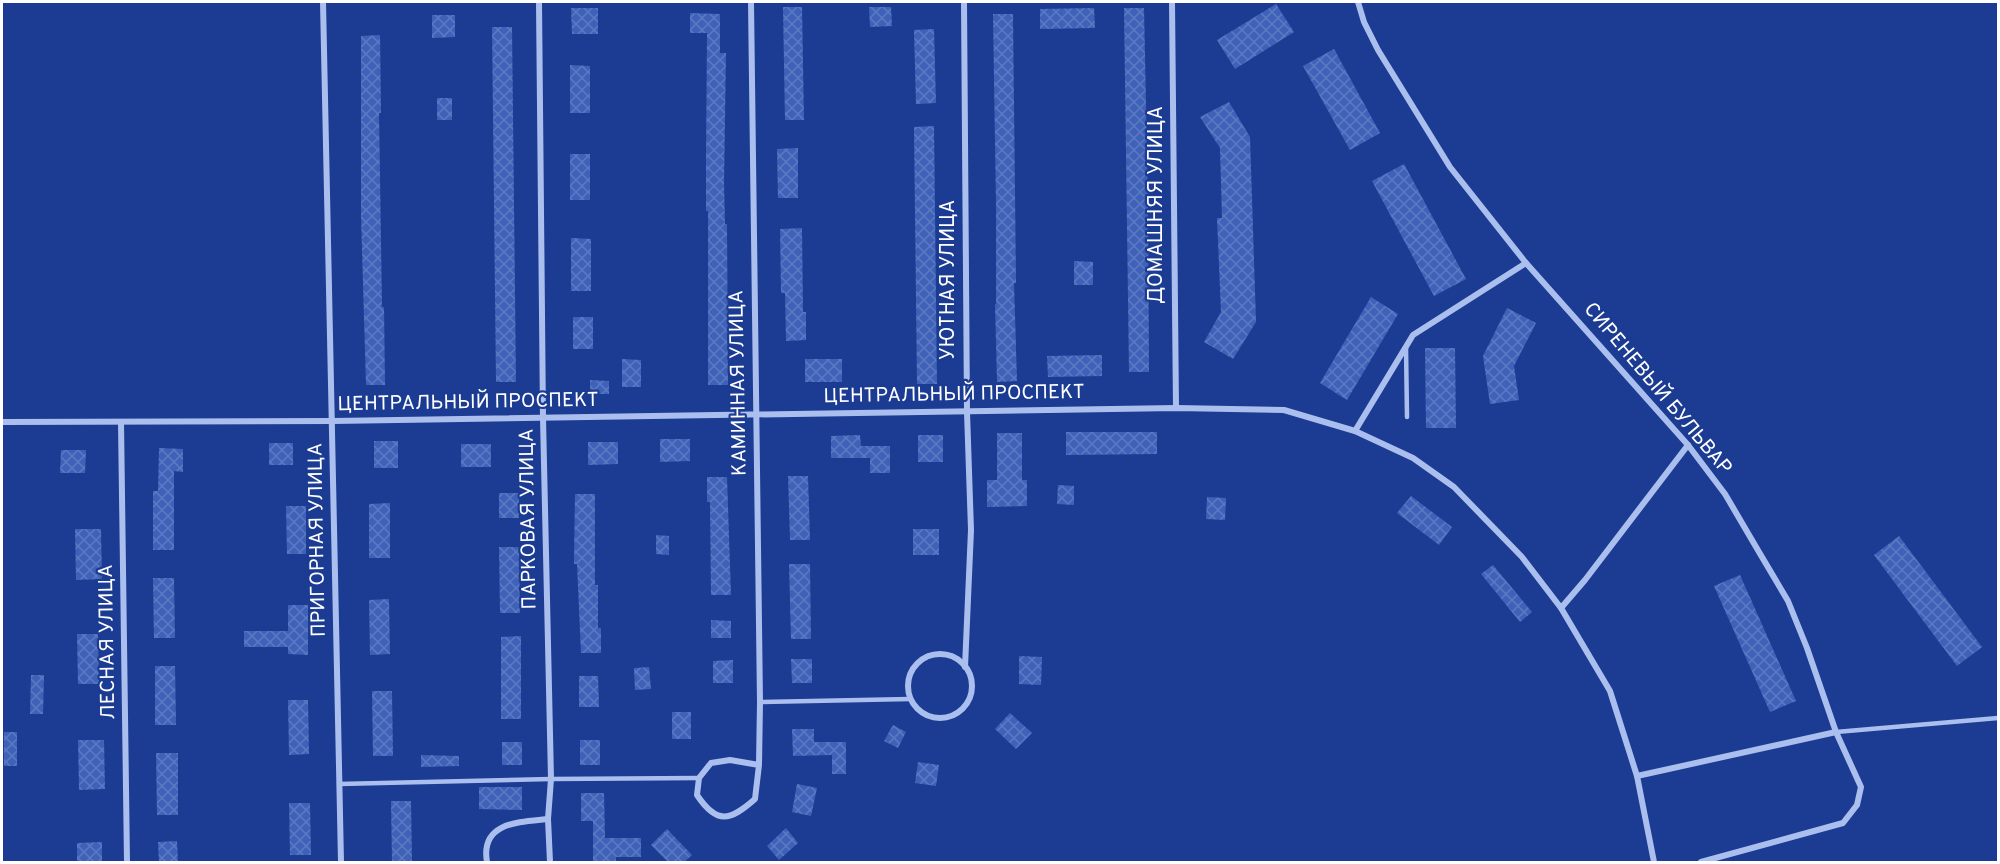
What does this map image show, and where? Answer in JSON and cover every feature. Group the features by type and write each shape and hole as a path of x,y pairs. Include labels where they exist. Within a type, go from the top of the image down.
{"street":[{"name":"ПРИГОРНАЯ УЛИЦА","path":"323,2 341,862"},
{"name":"ПАРКОВАЯ УЛИЦА","path":"539,2 543,418 551,779 548,819 550,862"},
{"name":"КАМИННАЯ УЛИЦА","path":"699,778 697,795 707,810 720,817 738,814 755,799 759,765 760,702 751,2"},
{"name":"УЮТНАЯ УЛИЦА","path":"964,2 967,412 971,530 965,667"},
{"name":"ДОМАШНЯЯ УЛИЦА","path":"1172,2 1176,408"},
{"name":"СИРЕНЕВЫЙ БУЛЬВАР","path":"1358,2 1364,22 1378,50 1450,167 1526,263 1688,445 1725,494 1788,601 1836,732 1861,788 1857,805 1843,823 1701,862"},
{"path":"1355,431 1413,335 1526,263"},
{"name":"ЦЕНТРАЛЬНЫЙ ПРОСПЕКТ","path":"2,422 333,421 1176,408 1284,410 1355,431 1413,458 1454,487 1522,556 1561,608 1610,691 1637,776 1654,862"},
{"name":"ЛЕСНАЯ УЛИЦА","path":"121,422 127,862"},
{"path":"1561,608 1688,445"},
{"path":"932,655 950,656 965,667 972,683 972,692 963,708 956,714 938,718 930,717 915,706 910,699 908,681 911,672 924,658 932,655"},
{"path":"1637,776 1836,732"},
{"path":"699,778 711,763 730,760 759,765"},
{"path":"487,862 485,852 491,836 508,824 548,819"}],"lane":[{"path":"1406,344 1407,417"},
{"path":"760,702 910,699"},
{"path":"1836,732 1998,718"},
{"path":"339,784 699,778"}],"building":[{"path":"1276,4 1294,32 1235,69 1217,40"},
{"path":"783,7 802,7 804,120 785,120"},
{"path":"869,7 891,7 892,26 870,27"},
{"path":"571,8 598,8 598,34 572,34"},
{"path":"1094,8 1095,28 1040,29 1040,9"},
{"path":"1124,8 1144,8 1149,372 1129,372"},
{"path":"690,13 720,14 720,53 726,53 724,184 725,224 727,224 728,385 708,385 707,33 690,33"},
{"path":"993,14 1013,14 1016,283 1014,283 1017,381 997,382 995,304"},
{"path":"432,15 455,15 455,37 432,38"},
{"path":"492,27 512,27 516,382 496,382"},
{"path":"934,29 936,103 916,104 914,30"},
{"path":"380,35 381,113 379,113 385,385 366,385 361,216 361,36"},
{"path":"1334,49 1380,133 1350,150 1303,66"},
{"path":"570,65 590,66 590,113 570,113"},
{"path":"437,98 452,98 452,120 437,120"},
{"path":"1229,102 1250,137 1256,322 1233,359 1204,342 1221,312 1217,218 1222,218 1220,148 1200,117"},
{"path":"934,126 937,384 917,384 914,127"},
{"path":"798,148 798,198 778,198 777,149"},
{"path":"570,154 590,154 590,200 570,200"},
{"path":"1404,164 1466,279 1434,296 1372,181"},
{"path":"802,228 803,312 806,312 806,340 786,341 785,293 781,293 780,229"},
{"path":"571,238 591,239 591,291 571,291"},
{"path":"1074,261 1093,262 1093,285 1074,285"},
{"path":"1371,297 1398,314 1347,400 1320,383"},
{"path":"1507,308 1536,323 1514,366 1519,400 1490,404 1483,356"},
{"path":"573,317 593,317 593,349 573,349"},
{"path":"1425,348 1455,348 1456,428 1426,428"},
{"path":"1102,355 1102,376 1048,377 1047,356"},
{"path":"622,359 641,360 641,387 622,387"},
{"path":"805,359 842,359 842,382 805,382"},
{"path":"590,380 609,381 609,394 590,394"},
{"path":"1066,432 1157,432 1157,454 1066,455"},
{"path":"997,433 1022,433 1022,480 1027,480 1027,506 987,507 987,480 997,480"},
{"path":"860,435 861,446 890,446 890,473 870,473 870,458 831,458 831,436"},
{"path":"918,435 943,435 943,462 918,462"},
{"path":"660,439 690,439 690,461 660,462"},
{"path":"374,441 398,441 398,468 374,468"},
{"path":"588,442 618,442 618,464 588,465"},
{"path":"269,443 293,443 293,465 269,465"},
{"path":"461,444 491,444 491,467 461,467"},
{"path":"159,448 183,449 183,472 174,471 174,550 153,550 153,491 158,491"},
{"path":"61,450 86,450 85,473 60,473"},
{"path":"788,476 808,476 810,540 790,540"},
{"path":"707,477 727,477 731,595 711,595 710,502 707,502"},
{"path":"1058,485 1074,486 1074,505 1057,504"},
{"path":"499,493 519,493 519,518 499,518"},
{"path":"575,494 595,494 595,585 598,585 598,628 601,628 601,653 581,653 577,564 574,564"},
{"path":"1411,496 1452,527 1439,545 1397,513"},
{"path":"1207,497 1226,498 1225,520 1206,519"},
{"path":"390,503 390,558 369,558 369,504"},
{"path":"286,506 306,506 306,554 287,554"},
{"path":"75,529 101,529 102,579 76,580"},
{"path":"913,529 939,529 939,555 913,555"},
{"path":"656,535 669,536 669,555 656,554"},
{"path":"1899,536 1982,647 1957,666 1874,555"},
{"path":"499,547 519,547 520,613 500,613"},
{"path":"789,564 810,564 811,639 791,639"},
{"path":"1493,565 1532,612 1520,622 1481,574"},
{"path":"1740,575 1796,701 1770,712 1714,586"},
{"path":"153,578 174,578 175,638 154,638"},
{"path":"389,599 390,654 370,655 369,600"},
{"path":"288,605 308,605 308,655 288,654 288,647 244,647 244,631 288,631"},
{"path":"711,620 731,621 731,638 711,638"},
{"path":"77,634 98,634 99,684 78,684"},
{"path":"521,636 521,719 501,719 501,637"},
{"path":"1019,656 1042,657 1041,685 1019,684"},
{"path":"791,659 812,659 812,683 792,683"},
{"path":"733,660 733,683 713,683 713,661"},
{"path":"155,666 175,666 176,725 155,725"},
{"path":"649,667 651,689 635,690 634,668"},
{"path":"31,675 44,675 43,714 30,714"},
{"path":"579,676 598,676 599,707 579,707"},
{"path":"372,691 392,691 393,756 373,756"},
{"path":"288,700 308,700 309,754 289,755"},
{"path":"672,712 691,712 691,739 672,739"},
{"path":"1010,713 1032,733 1016,749 995,729"},
{"path":"893,725 906,732 898,748 884,741"},
{"path":"792,729 814,729 814,742 846,742 846,774 832,774 832,755 793,756"},
{"path":"4,732 17,732 17,766 4,766"},
{"path":"78,740 104,740 105,789 79,790"},
{"path":"580,740 600,740 600,765 580,765"},
{"path":"502,742 522,742 522,765 502,765"},
{"path":"156,753 178,753 178,815 157,815"},
{"path":"421,755 459,756 459,766 421,767"},
{"path":"918,762 939,765 936,786 915,783"},
{"path":"797,784 817,788 811,816 792,812"},
{"path":"479,787 522,787 522,810 479,809"},
{"path":"581,793 604,793 605,838 641,838 641,857 616,857 616,862 593,862 593,821 581,821"},
{"path":"391,801 411,801 412,862 392,862"},
{"path":"289,803 310,803 311,855 290,855"},
{"path":"786,828 798,843 779,860 767,846"},
{"path":"667,829 692,855 684,862 668,862 651,845"},
{"path":"177,841 178,862 159,862 158,842"},
{"path":"102,842 102,862 77,862 77,843"}]}
